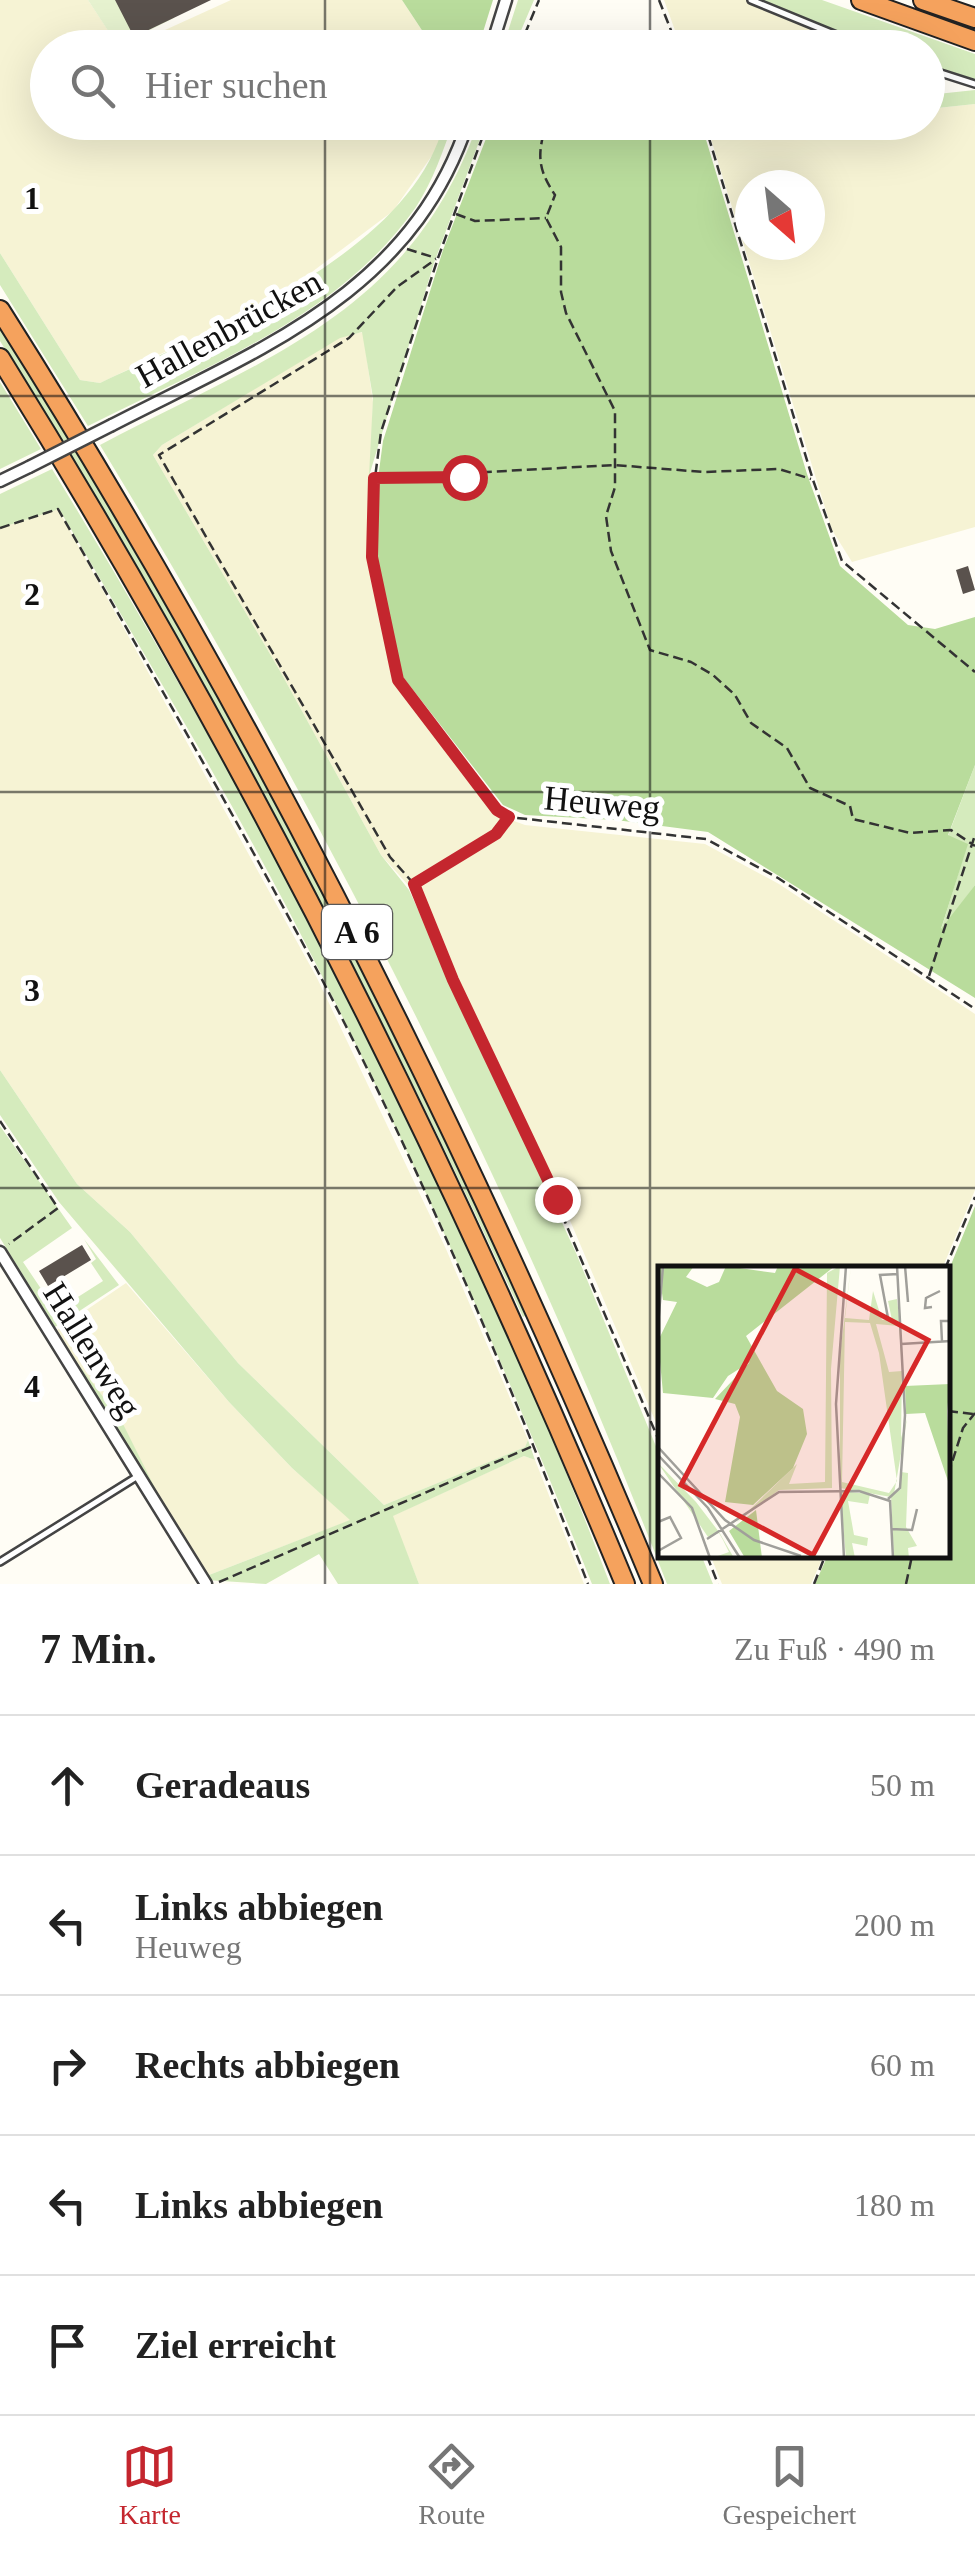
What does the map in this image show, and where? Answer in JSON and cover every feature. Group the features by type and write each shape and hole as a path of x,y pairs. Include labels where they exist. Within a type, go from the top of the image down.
{"highway":[{"path":"861,0 975,40"},
{"path":"923,0 975,18"},
{"name":"A 6","path":"0,310 200,641 351,921 488,1203 652,1584"},
{"name":"A 6","path":"0,358 182,661 330,934 466,1213 625,1584"}],"street":[{"path":"497,30 506,0"},
{"name":"Hallenbrücken","path":"0,481 292,333 365,281 387,260 440,187 460,140"},
{"name":"Hallenweg","path":"0,1252 206,1584"}],"lane":[{"path":"751,0 824,30"},
{"path":"945,75 975,84"},
{"path":"0,1562 138,1476"}],"path":[{"path":"526,30 539,0"},
{"path":"659,0 671,30"},
{"name":"Heuweg","path":"481,140 438,258 382,432 374,478 372,557 398,680 497,810 509,817 706,839 778,878 975,1009"},
{"path":"542,140 538,154 541,170 554,195 546,218 561,246 561,292 566,313 615,411 615,487 606,516 611,550 650,650 690,662 714,675 735,695 751,723 787,748 810,788 850,806 853,818 910,834 951,830 974,844"},
{"path":"709,140 813,480 842,561 975,672"},
{"path":"454,214 475,221 546,218"},
{"path":"407,249 438,258"},
{"path":"438,258 424,264 398,287 349,338 159,454 390,856 414,884 416,898 534,1148 658,1438"},
{"path":"374,478 464,477 614,465 704,472 780,469 813,480"},
{"path":"0,528 58,509 318,973 432,1209 534,1445 588,1584"},
{"path":"414,884 496,834 509,817"},
{"path":"928,977 975,834"},
{"path":"0,1121 58,1208 0,1252"},
{"path":"947,1266 975,1197"},
{"path":"950,1469 963,1428 974,1414"},
{"path":"215,1584 534,1445"},
{"path":"708,1559 718,1584"},
{"path":"814,1584 824,1559"},
{"path":"906,1584 911,1559"}],"shaded area":[{"path":"0,0 88,0 108,30 30,30 30,140 440,140 393,211 276,299 100,383 80,380 0,253"},
{"path":"231,0 402,0 422,30 165,30"},
{"path":"664,0 746,0 814,30 675,30"},
{"path":"975,104 975,527 852,562 832,530 748,260 825,260 825,170 735,170 735,217 711,140 945,140 945,107"},
{"path":"363,332 373,402 367,558 395,684 495,814 525,825 705,844 779,884 975,1014 975,1190 943,1266 658,1266 658,1427 546,1164 417,895 381,855 280,671 153,455 162,445 340,337"},
{"path":"58,509 317,978 446,1249 528,1440 525,1447 384,1505 238,1363 130,1232 77,1184 0,1070 0,528"},
{"path":"126,1283 229,1402 292,1468 351,1520 209,1575 54,1332"},
{"path":"524,1456 535,1460 584,1584 419,1584 392,1516"},
{"path":"712,1559 822,1559 811,1584 722,1584"}],"green space":[{"path":"88,0 166,0 174,18 150,30 108,30"},
{"path":"402,0 493,0 484,30 422,30"},
{"path":"518,0 534,0 521,30 508,30"},
{"path":"759,0 822,0 907,30 834,30"},
{"path":"945,43 975,54 975,81 945,71"},
{"path":"975,90 975,104 945,107 945,93"},
{"path":"437,140 447,140 416,207 385,246 349,280 267,336 88,426 0,285 0,253 80,380 100,383 249,312 301,282 350,249 392,211 424,170"},
{"path":"470,140 480,140 434,263 369,476 373,398 362,332 340,338 162,445 153,455 280,671 381,855 409,890 576,1253 658,1451 658,1559 703,1559 713,1584 667,1584 545,1290 409,1002 260,720 100,445 219,385 325,323 372,286 414,242 449,188"},
{"path":"485,140 706,140 735,236 735,260 742,260 807,474 840,566 908,625 935,629 975,617 975,765 948,835 968,844 941,929 975,885 975,998 708,832 616,820 525,815 503,805 403,677 375,561 373,516 383,441 443,250"},
{"path":"0,326 169,606 309,859 419,1077 527,1315 523,1317 404,1066 277,820 143,579 0,341"},
{"path":"0,382 41,449 0,469"},
{"path":"52,469 210,738 357,1014 491,1296 610,1584 592,1584 496,1351 393,1121 289,911 193,737 59,509 0,528 0,494"},
{"path":"975,765 975,885 940,933 967,845 948,836"},
{"path":"0,1070 77,1184 130,1232 238,1363 384,1505 525,1447 528,1440 535,1460 524,1456 393,1516 419,1584 338,1584 319,1554 266,1584 207,1580 54,1332 122,1422 167,1512 209,1575 350,1520 292,1468 229,1402 59,1202 0,1115"},
{"path":"0,1126 72,1228 23,1262 56,1311 103,1281 91,1263 96,1259 84,1239 119,1285 55,1327 0,1238"},
{"path":"975,1206 975,1584 815,1584 826,1559 950,1559 950,1267"}],"building":[{"path":"115,0 211,0 149,30 130,30"},
{"path":"968,566 975,590 963,594 956,570"},
{"path":"82,1245 91,1260 48,1286 39,1271"}],"route":[{"path":"464,477 374,478 370,516 372,557 398,680 497,810 509,817 496,834 414,884 416,898 453,980 557,1199"}]}
